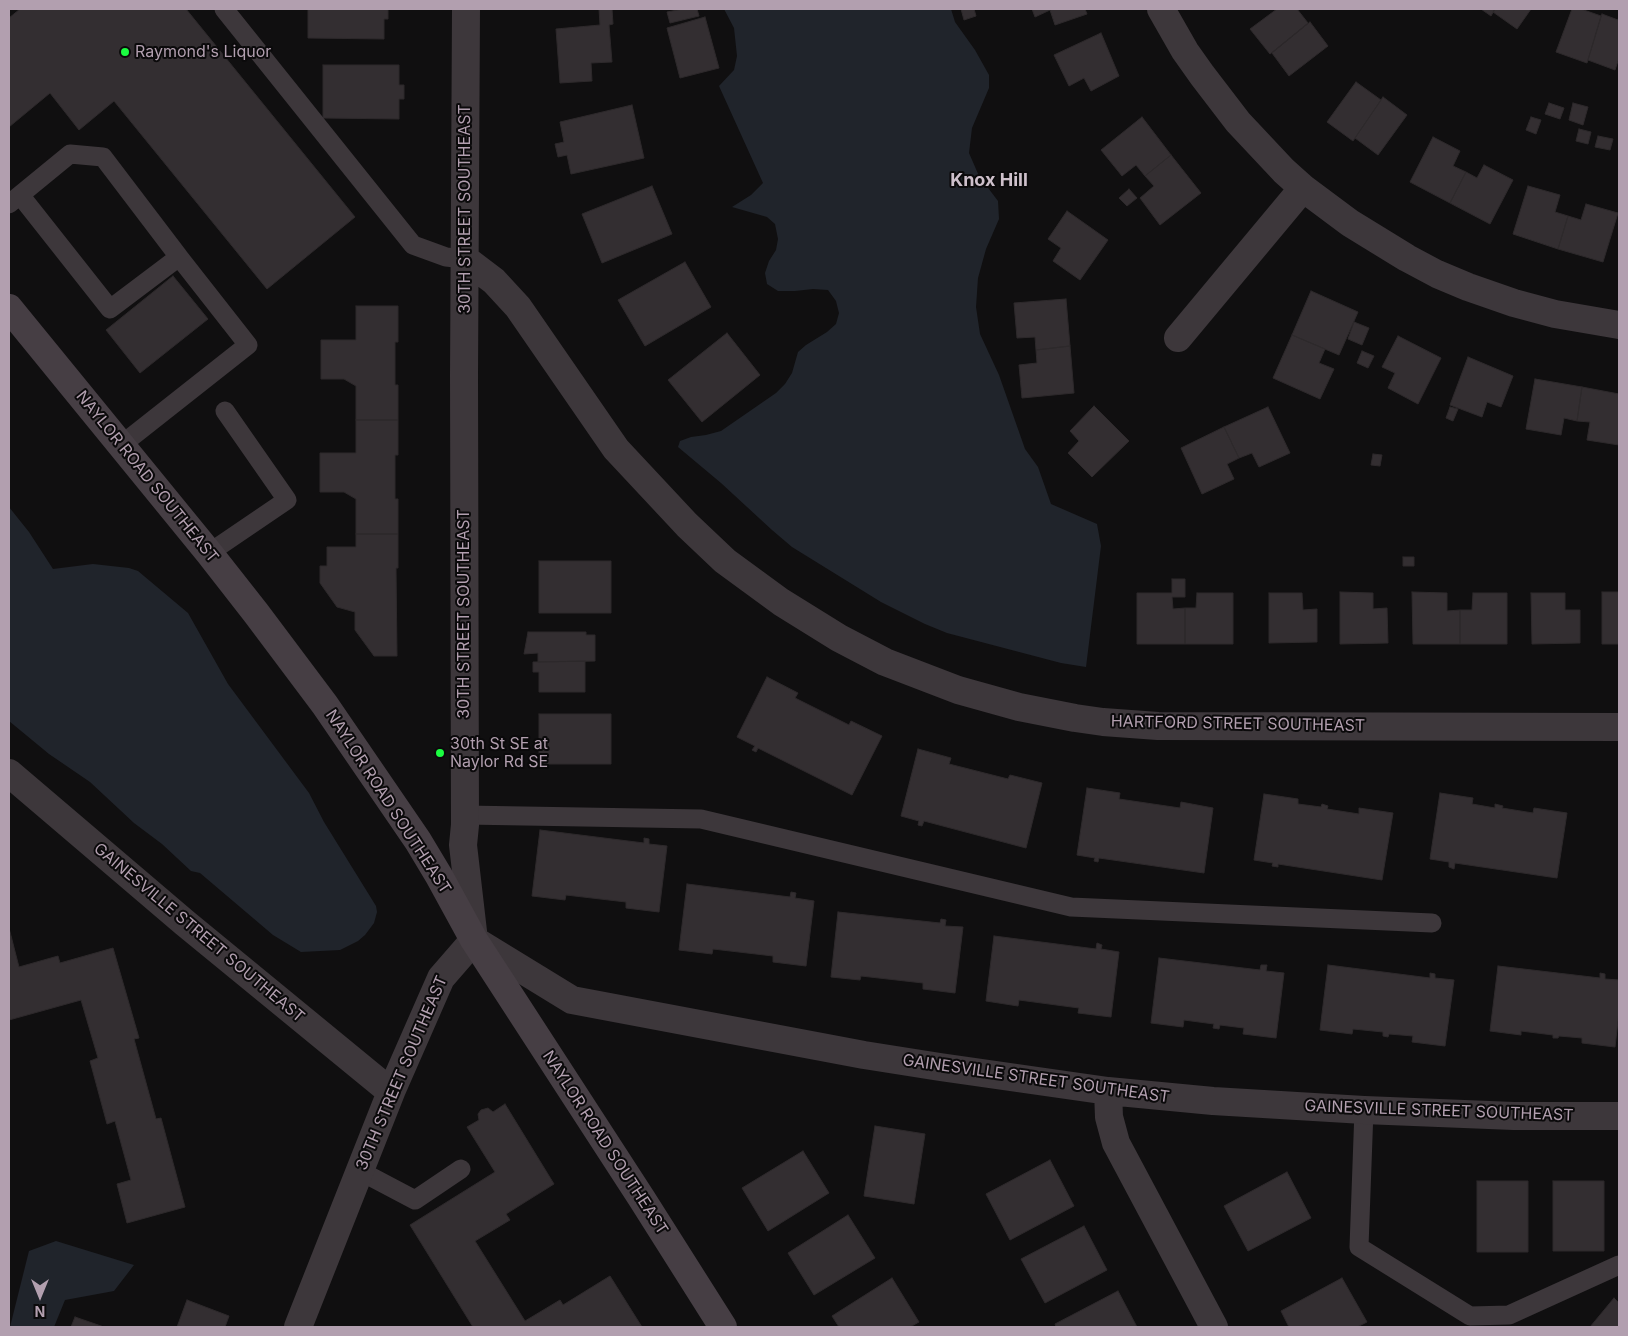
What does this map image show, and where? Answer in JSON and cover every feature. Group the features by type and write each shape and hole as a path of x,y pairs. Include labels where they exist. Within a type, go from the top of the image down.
{"main road":[{"name":"NAYLOR ROAD SOUTHEAST","path":"9,308 209,553 291,658 365,762 418,841 419,846 439,876 474,940 642,1198 722,1327"}],"street":[{"name":"30TH STREET SOUTHEAST","path":"298,1327 391,1092 440,978 474,940 463,845 465,815 466,9"},
{"path":"1161,9 1186,51 1223,104 1266,152 1304,188 1350,223 1378,242 1437,274 1514,303 1555,314 1619,325"},
{"path":"1178,338 1304,188"},
{"name":"HARTFORD STREET SOUTHEAST","path":"465,260 494,281 518,307 616,449 680,520 725,561 809,621 885,662 958,690 1019,707 1103,722 1158,726 1619,727"},
{"name":"GAINESVILLE STREET SOUTHEAST","path":"9,773 177,916 391,1092"},
{"name":"GAINESVILLE STREET SOUTHEAST","path":"474,940 572,1000 864,1055 1042,1082 1214,1101 1514,1116 1619,1116"},
{"path":"1108,1090 1110,1117 1116,1143 1214,1327"}],"lane":[{"path":"224,9 413,245 446,257 465,260"},
{"path":"120,446 248,345 103,157 70,154 14,199 110,309 179,257"},
{"path":"209,553 287,500 225,411"},
{"path":"465,815 701,819 1071,906 1432,923"},
{"path":"1364,1110 1359,1247 1470,1316 1509,1315 1619,1265"},
{"path":"360,1171 415,1200 461,1169"}],"shaded area":[{"path":"724,9 951,9 955,22 975,50 989,75 989,88 972,128 969,153 979,176 998,201 999,219 986,249 978,278 976,307 980,334 999,375 1025,449 1038,467 1051,504 1097,524 1101,546 1086,667 1061,663 947,633 881,602 792,547 678,447 680,441 721,431 776,393 792,373 798,352 836,324 839,313 836,301 828,290 778,291 767,284 765,273 769,261 776,250 778,239 775,224 767,217 732,207 751,195 763,183 719,86 734,70 737,56 734,28"},
{"path":"9,507 29,532 53,569 93,564 129,568 138,571 188,613 228,684 309,793 324,822 376,906 377,912 374,923 358,941 340,950 301,952 273,935 200,873 191,871 162,844 134,823 90,782 49,754 9,721"},
{"path":"56,1241 134,1265 114,1291 65,1300 54,1327 10,1327 29,1251"}],"building":[{"path":"20,9 186,9 355,217 267,289 114,101 79,130 50,93 9,127 9,18"},
{"path":"308,9 388,9 388,19 384,19 384,39 308,38"},
{"path":"599,9 612,9 613,24 609,25 612,62 591,63 592,81 560,83 556,29 600,25"},
{"path":"697,9 699,16 670,23 667,12"},
{"path":"961,9 974,9 976,16 964,20"},
{"path":"1032,9 1085,9 1087,14 1055,25 1050,10 1035,17"},
{"path":"1277,9 1297,9 1308,23 1270,54 1250,29"},
{"path":"1481,9 1495,9 1491,16"},
{"path":"1495,9 1531,9 1517,29 1493,12"},
{"path":"1572,9 1581,9 1601,16 1587,63 1556,52"},
{"path":"1602,14 1618,20 1619,16 1619,58 1615,70 1588,60"},
{"path":"705,17 719,68 680,78 667,28"},
{"path":"1310,22 1328,46 1289,76 1272,53"},
{"path":"1101,33 1119,76 1091,91 1084,78 1069,86 1054,55"},
{"path":"323,65 399,65 399,85 404,85 404,99 399,99 399,119 323,118"},
{"path":"1356,82 1381,100 1353,141 1327,122"},
{"path":"1383,97 1407,115 1378,155 1355,138"},
{"path":"1549,103 1564,108 1560,119 1545,114"},
{"path":"1573,103 1588,107 1583,125 1569,120"},
{"path":"632,105 644,158 571,174 567,155 558,157 555,144 564,142 560,122"},
{"path":"1142,117 1171,155 1145,176 1136,165 1122,176 1101,150"},
{"path":"1531,117 1541,120 1536,134 1526,130"},
{"path":"1579,129 1591,132 1588,144 1576,141"},
{"path":"1598,136 1613,139 1610,150 1595,147"},
{"path":"1433,137 1460,151 1453,166 1466,172 1450,203 1410,182"},
{"path":"1171,155 1201,193 1160,225 1140,198 1154,186 1145,176"},
{"path":"1484,165 1513,180 1490,224 1450,203 1466,172 1477,178"},
{"path":"652,186 672,234 602,263 582,214"},
{"path":"1528,186 1560,195 1555,212 1568,216 1558,249 1513,234"},
{"path":"1129,189 1137,198 1127,206 1119,198"},
{"path":"1586,204 1618,213 1603,262 1558,249 1568,216 1581,220"},
{"path":"1067,211 1108,240 1080,280 1053,261 1061,248 1048,239"},
{"path":"685,262 711,307 645,346 618,300"},
{"path":"173,276 208,319 140,373 106,330"},
{"path":"1311,291 1358,312 1339,355 1292,335"},
{"path":"1066,299 1070,346 1036,350 1035,337 1017,338 1014,303"},
{"path":"356,306 398,306 398,342 395,342 395,385 398,385 398,420 356,420 356,386 344,379 321,379 321,340 356,340"},
{"path":"1354,322 1369,328 1362,345 1348,339"},
{"path":"727,333 760,375 702,422 668,380"},
{"path":"1292,335 1325,349 1319,363 1334,369 1320,399 1273,378"},
{"path":"1398,336 1441,358 1418,404 1388,388 1395,373 1382,367"},
{"path":"1070,346 1074,393 1022,398 1019,365 1037,363 1036,350"},
{"path":"1362,351 1374,356 1368,368 1357,363"},
{"path":"1468,357 1513,376 1501,407 1487,402 1482,417 1450,405"},
{"path":"1535,379 1582,387 1577,421 1564,418 1561,435 1526,429"},
{"path":"1582,387 1619,394 1619,445 1587,440 1590,422 1577,421"},
{"path":"1094,406 1129,441 1092,477 1068,453 1079,441 1070,431"},
{"path":"1268,407 1290,453 1259,467 1252,453 1239,458 1224,427"},
{"path":"1450,407 1458,409 1453,421 1446,418"},
{"path":"356,420 398,420 398,455 395,455 395,499 398,499 398,534 356,534 356,499 344,492 320,492 320,453 356,453"},
{"path":"1224,427 1239,458 1227,464 1234,479 1202,494 1181,448"},
{"path":"1373,454 1382,455 1380,466 1371,465"},
{"path":"356,534 398,534 398,568 396,568 397,656 374,656 355,630 355,612 337,607 320,583 320,566 327,566 327,547 356,547"},
{"path":"1403,557 1414,557 1414,566 1403,566"},
{"path":"539,561 611,561 611,613 539,613"},
{"path":"1172,579 1185,579 1185,597 1172,597 1173,609 1185,608 1185,644 1137,644 1137,593 1172,593"},
{"path":"1340,592 1373,593 1373,609 1387,608 1388,643 1340,644"},
{"path":"1412,592 1447,593 1447,611 1460,610 1460,644 1413,644"},
{"path":"1602,592 1619,592 1619,644 1602,644"},
{"path":"1197,593 1233,593 1233,644 1185,644 1185,608 1196,608"},
{"path":"1269,593 1302,593 1303,610 1317,609 1317,642 1269,643"},
{"path":"1473,593 1507,593 1507,644 1460,644 1460,610 1472,610"},
{"path":"1531,593 1565,593 1565,610 1580,610 1580,643 1532,644"},
{"path":"528,632 586,632 586,635 595,635 595,661 538,662 538,653 524,654"},
{"path":"585,661 585,692 539,692 539,672 533,672 533,662"},
{"path":"767,677 798,693 795,698 849,725 851,721 882,736 852,795 758,748 756,752 752,750 755,746 737,737"},
{"path":"539,714 611,714 611,764 539,764"},
{"path":"918,749 951,758 949,764 1008,779 1010,775 1042,783 1026,848 924,821 922,826 918,825 919,821 901,816"},
{"path":"1087,788 1120,793 1119,799 1180,808 1181,802 1213,808 1204,873 1099,858 1098,862 1094,861 1095,858 1077,855"},
{"path":"1440,793 1473,798 1472,804 1495,808 1495,804 1503,806 1502,808 1533,813 1534,808 1567,813 1557,878 1455,863 1454,869 1449,867 1449,862 1430,859"},
{"path":"1264,794 1298,799 1298,804 1321,807 1322,804 1328,806 1327,809 1359,814 1359,808 1393,813 1382,880 1278,864 1278,867 1272,866 1273,863 1254,860"},
{"path":"540,830 644,843 644,838 649,839 649,844 667,846 659,912 626,908 626,902 566,895 565,900 532,896"},
{"path":"687,884 790,897 791,892 796,893 795,898 814,901 806,966 773,962 773,956 713,949 712,954 679,950"},
{"path":"838,912 940,923 941,919 946,920 945,926 963,927 955,993 923,989 923,983 861,976 860,980 831,977"},
{"path":"9,928 19,967 58,956 60,963 113,948 139,1038 134,1039 156,1119 161,1118 185,1207 127,1223 117,1184 131,1180 115,1121 107,1124 90,1061 98,1058 81,1000 9,1020"},
{"path":"994,936 1096,949 1097,943 1102,945 1101,949 1119,952 1111,1017 1078,1013 1079,1008 1019,1000 1018,1006 986,1001"},
{"path":"1159,958 1260,970 1261,965 1267,965 1266,971 1284,973 1276,1038 1243,1034 1244,1028 1220,1025 1219,1029 1213,1028 1214,1024 1184,1020 1183,1027 1151,1023"},
{"path":"1328,965 1430,978 1430,973 1435,974 1435,978 1454,980 1445,1046 1412,1042 1413,1036 1389,1034 1388,1037 1383,1036 1383,1032 1353,1029 1352,1034 1320,1030"},
{"path":"1498,966 1600,978 1600,973 1605,974 1605,979 1619,980 1619,1012 1615,1047 1582,1043 1582,1038 1559,1036 1558,1038 1553,1038 1553,1035 1521,1031 1521,1035 1490,1031"},
{"path":"505,1104 554,1184 506,1214 510,1220 475,1241 525,1321 560,1300 563,1305 610,1276 642,1327 473,1327 410,1225 495,1172 467,1127 479,1120 478,1114 481,1110 488,1108 493,1112"},
{"path":"875,1126 925,1134 914,1204 864,1196"},
{"path":"803,1151 829,1193 768,1231 742,1188"},
{"path":"1050,1160 1074,1206 1010,1240 986,1194"},
{"path":"1287,1172 1311,1218 1248,1251 1224,1206"},
{"path":"1477,1181 1528,1181 1528,1252 1477,1252"},
{"path":"1553,1181 1604,1181 1604,1251 1553,1251"},
{"path":"848,1215 875,1258 814,1295 788,1253"},
{"path":"1084,1226 1107,1270 1045,1303 1021,1259"},
{"path":"892,1278 919,1322 910,1327 839,1327 832,1316"},
{"path":"1342,1278 1367,1322 1357,1327 1289,1327 1281,1311"},
{"path":"1118,1291 1137,1327 1056,1327 1055,1324"},
{"path":"1614,1298 1619,1303 1619,1327 1590,1327"},
{"path":"187,1300 229,1316 225,1327 177,1327"},
{"path":"75,1317 104,1327 71,1327"}],"place":[{"name":"Raymond's Liquor","path":"125,52"},
{"name":"30th St SE at Naylor Rd SE","path":"440,753"}],"district":[{"name":"Knox Hill","path":"989,181"}]}
